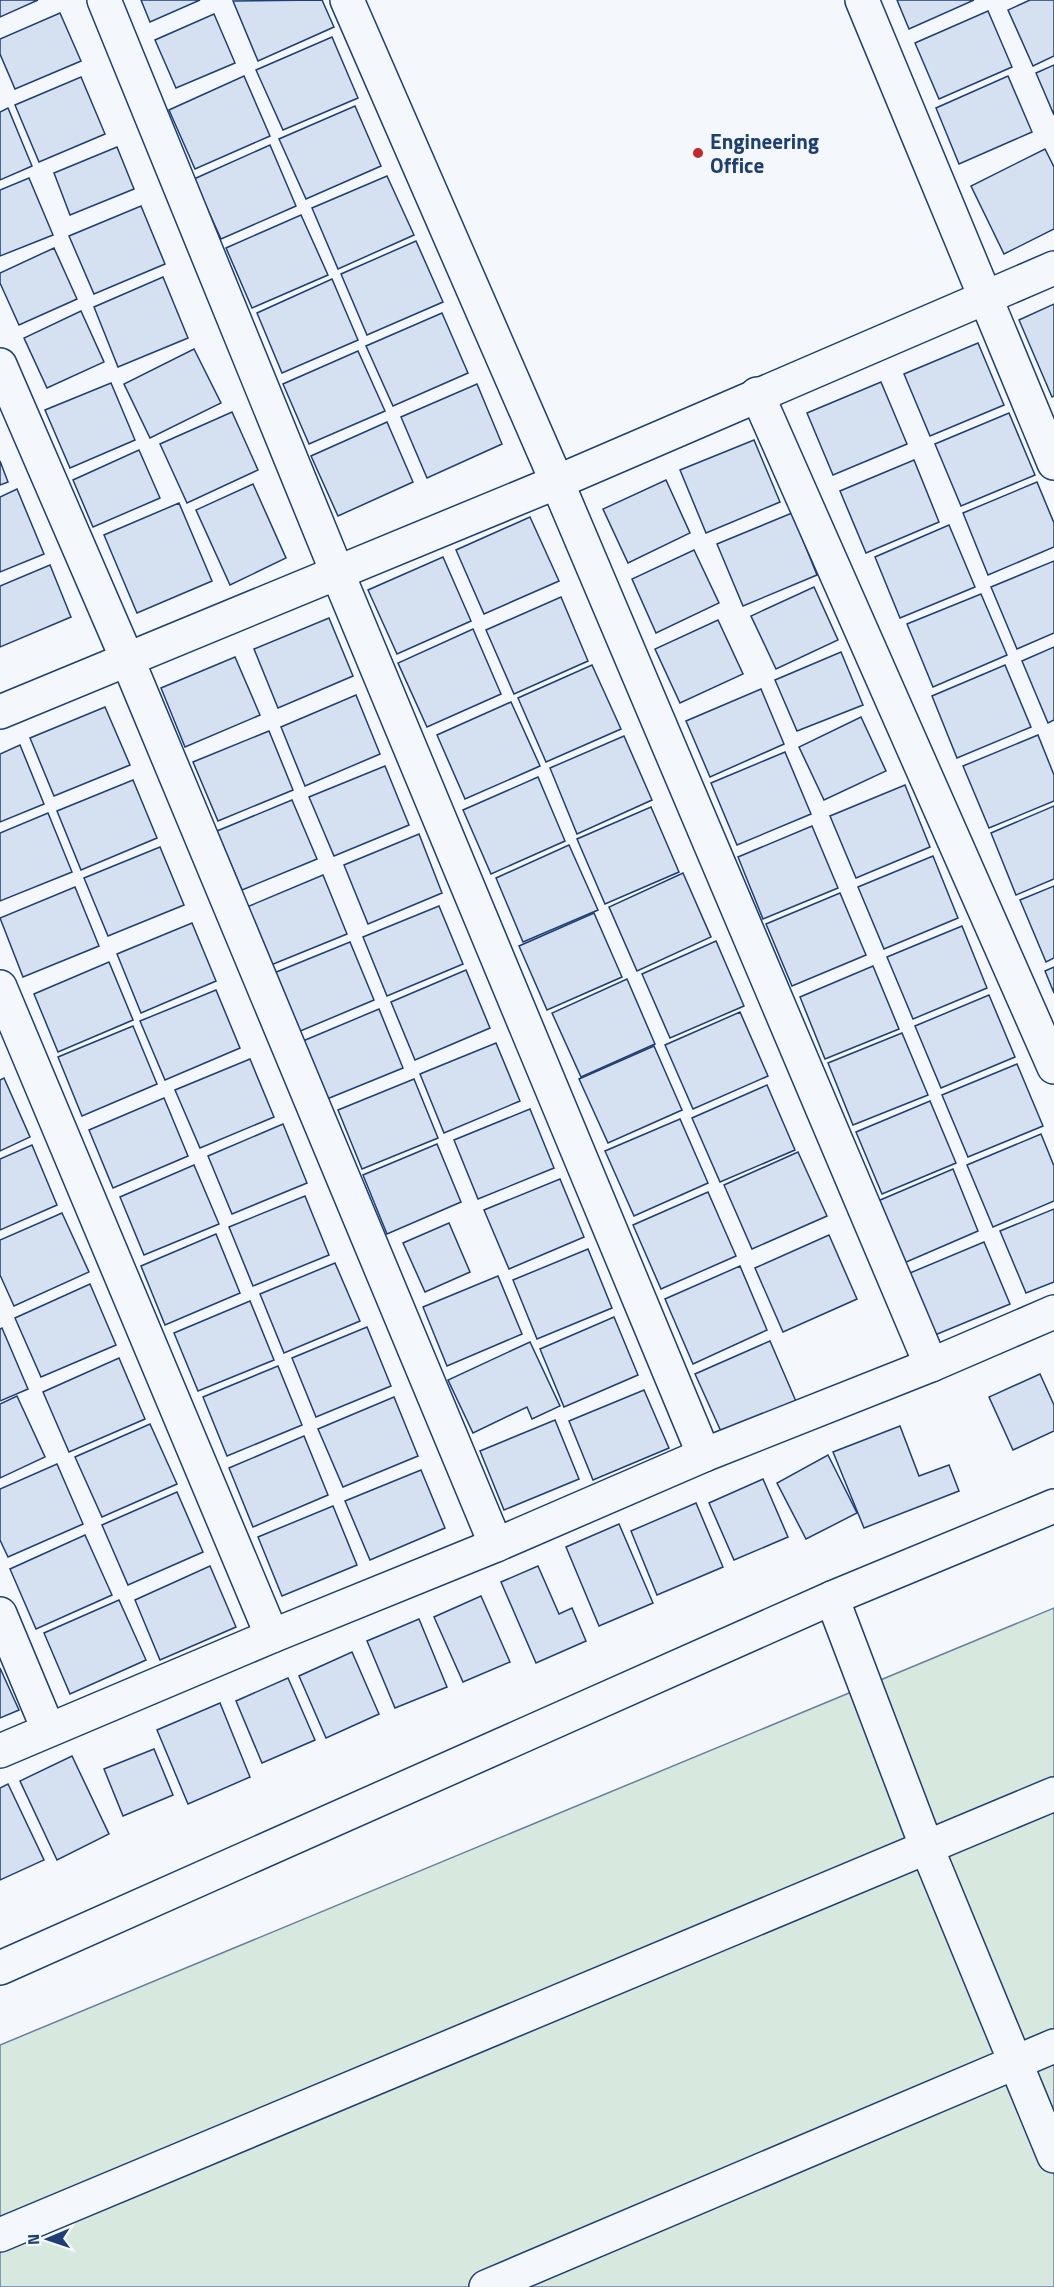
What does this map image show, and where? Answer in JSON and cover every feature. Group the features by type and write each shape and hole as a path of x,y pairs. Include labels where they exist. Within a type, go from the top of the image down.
{"street":[{"path":"104,0 704,1455"},
{"path":"347,0 557,482 931,1365"},
{"path":"862,0 1054,463"},
{"path":"0,712 557,482 1054,268"},
{"path":"0,365 128,661 496,1545"},
{"path":"757,394 1054,1067"},
{"path":"0,987 272,1636"},
{"path":"0,1751 272,1636 496,1545 704,1455 931,1365 1054,1312"},
{"path":"0,1968 832,1598 1054,1506"},
{"path":"832,1598 927,1848 1054,2156"},
{"path":"0,1614 48,1730"},
{"path":"0,2235 1054,1794"},
{"path":"486,2287 1054,2046"}],"shaded area":[{"path":"1054,1608 1054,2287 0,2287 0,2045"}],"building":[{"path":"0,0 38,0 0,17"},
{"path":"141,0 200,0 150,22"},
{"path":"322,0 334,27 258,61 233,1"},
{"path":"897,0 974,0 909,29"},
{"path":"1030,0 1054,0 1054,56 1033,66 1008,10"},
{"path":"988,11 1012,67 939,99 915,43"},
{"path":"60,13 81,61 15,89 0,54 0,39"},
{"path":"214,14 235,63 176,88 155,40"},
{"path":"332,37 358,98 283,130 256,70"},
{"path":"1054,65 1054,115 1036,73"},
{"path":"244,76 270,136 195,169 169,110"},
{"path":"1008,76 1032,132 959,164 936,108"},
{"path":"81,77 105,134 39,162 15,105"},
{"path":"355,106 381,166 306,199 279,139"},
{"path":"8,108 32,166 0,180 0,112"},
{"path":"270,145 296,206 221,239 194,179"},
{"path":"117,147 134,189 70,215 54,173"},
{"path":"1045,149 1054,167 1054,229 1004,254 971,186"},
{"path":"387,176 414,235 338,269 312,208"},
{"path":"29,178 53,235 0,256 0,190"},
{"path":"141,206 165,264 94,294 69,236"},
{"path":"301,215 328,275 252,308 226,248"},
{"path":"416,241 443,302 367,335 341,274"},
{"path":"54,248 77,299 19,325 0,283 0,273"},
{"path":"163,277 188,338 118,367 94,307"},
{"path":"332,279 358,340 282,373 257,313"},
{"path":"1054,304 1054,396 1052,397 1019,320"},
{"path":"81,311 104,362 47,388 24,338"},
{"path":"442,313 468,373 393,406 366,346"},
{"path":"978,343 1004,405 930,436 904,374"},
{"path":"194,349 221,403 150,438 124,384"},
{"path":"358,351 385,411 309,444 283,384"},
{"path":"881,382 907,444 833,475 807,413"},
{"path":"111,383 135,440 70,468 45,410"},
{"path":"477,384 502,444 427,478 401,417"},
{"path":"232,412 258,470 187,503 160,444"},
{"path":"1009,413 1035,475 961,506 935,444"},
{"path":"387,422 413,482 338,516 311,456"},
{"path":"754,440 780,502 706,533 680,470"},
{"path":"139,450 160,498 93,527 73,480"},
{"path":"914,460 939,522 866,553 840,491"},
{"path":"0,461 8,482 0,485"},
{"path":"666,480 690,533 628,563 603,509"},
{"path":"1037,482 1054,523 1054,547 988,575 963,513"},
{"path":"253,484 286,558 230,585 196,510"},
{"path":"17,489 44,554 0,572 0,497"},
{"path":"179,503 212,581 137,613 104,535"},
{"path":"792,513 817,575 743,606 717,544"},
{"path":"530,517 559,581 484,614 456,550"},
{"path":"949,525 975,587 900,618 875,557"},
{"path":"694,550 719,603 656,633 632,579"},
{"path":"443,557 471,621 397,654 368,590"},
{"path":"1054,561 1054,633 1017,649 991,587"},
{"path":"50,565 71,617 0,647 0,586"},
{"path":"814,587 838,640 776,669 751,616"},
{"path":"981,594 1007,655 933,687 907,624"},
{"path":"561,597 588,661 514,694 486,630"},
{"path":"329,618 353,676 278,708 254,649"},
{"path":"718,620 743,674 680,703 655,649"},
{"path":"473,629 501,694 427,727 398,663"},
{"path":"1054,647 1054,720 1048,723 1022,661"},
{"path":"841,652 863,705 797,731 775,680"},
{"path":"235,657 260,715 185,747 161,688"},
{"path":"592,665 621,729 546,762 518,698"},
{"path":"1005,665 1031,727 957,758 932,696"},
{"path":"761,689 784,744 710,777 686,721"},
{"path":"356,695 380,754 305,786 281,727"},
{"path":"511,702 540,766 465,799 437,735"},
{"path":"105,707 130,765 54,796 30,738"},
{"path":"861,717 886,771 824,800 799,747"},
{"path":"269,731 293,790 218,821 193,762"},
{"path":"1038,735 1054,775 1054,801 989,828 963,766"},
{"path":"624,736 652,800 577,834 550,768"},
{"path":"20,745 44,804 0,822 0,754"},
{"path":"785,752 811,814 737,845 711,783"},
{"path":"385,766 409,825 334,856 309,797"},
{"path":"538,777 565,841 491,874 463,810"},
{"path":"133,780 157,838 81,870 57,811"},
{"path":"905,785 930,847 856,878 830,816"},
{"path":"292,800 317,859 242,890 217,831"},
{"path":"1054,806 1054,879 1016,895 991,833"},
{"path":"651,807 679,872 605,904 577,839"},
{"path":"48,813 72,872 0,901 0,833"},
{"path":"812,826 838,888 763,919 738,857"},
{"path":"419,834 442,893 368,924 344,865"},
{"path":"569,845 598,910 523,942 496,878"},
{"path":"160,847 184,905 108,936 84,878"},
{"path":"933,856 958,918 884,949 858,887"},
{"path":"683,873 711,937 637,971 609,907"},
{"path":"323,875 347,934 271,965 247,907"},
{"path":"1054,886 1054,958 1046,962 1020,900"},
{"path":"75,887 99,946 23,977 0,918"},
{"path":"840,893 866,955 792,986 766,924"},
{"path":"439,906 463,964 387,996 363,937"},
{"path":"594,913 622,977 547,1010 519,946"},
{"path":"192,923 216,981 141,1013 117,954"},
{"path":"962,926 987,988 913,1019 887,957"},
{"path":"716,941 744,1006 670,1038 642,974"},
{"path":"350,942 374,1000 298,1032 274,973"},
{"path":"109,962 133,1020 58,1052 34,994"},
{"path":"873,966 899,1029 825,1059 800,997"},
{"path":"1054,967 1054,993 1045,971"},
{"path":"466,970 490,1028 415,1060 391,1002"},
{"path":"627,979 655,1044 581,1077 552,1013"},
{"path":"216,990 240,1048 165,1080 140,1021"},
{"path":"989,995 1015,1057 941,1088 915,1026"},
{"path":"379,1009 403,1068 327,1099 303,1041"},
{"path":"740,1012 768,1076 693,1109 665,1045"},
{"path":"133,1026 157,1084 82,1116 58,1057"},
{"path":"902,1033 928,1095 853,1125 828,1063"},
{"path":"496,1043 520,1101 444,1133 420,1074"},
{"path":"654,1046 682,1110 608,1143 579,1079"},
{"path":"250,1059 274,1117 200,1148 175,1090"},
{"path":"1017,1064 1043,1126 968,1157 942,1095"},
{"path":"4,1078 30,1137 0,1151 0,1080"},
{"path":"414,1079 438,1138 362,1169 338,1110"},
{"path":"767,1085 795,1150 720,1182 692,1118"},
{"path":"164,1098 188,1156 113,1188 89,1130"},
{"path":"930,1101 956,1163 882,1194 856,1132"},
{"path":"530,1109 554,1168 478,1199 454,1140"},
{"path":"680,1119 708,1183 634,1216 605,1151"},
{"path":"283,1124 307,1183 232,1214 208,1156"},
{"path":"1041,1134 1054,1166 1054,1201 993,1227 967,1165"},
{"path":"437,1144 461,1202 387,1234 363,1175"},
{"path":"32,1145 57,1205 0,1230 0,1159"},
{"path":"798,1152 827,1216 752,1249 724,1185"},
{"path":"194,1165 219,1224 144,1255 120,1197"},
{"path":"953,1169 978,1231 904,1263 878,1201"},
{"path":"560,1179 584,1237 509,1269 484,1210"},
{"path":"708,1192 736,1256 661,1289 633,1225"},
{"path":"305,1196 329,1255 253,1286 229,1227"},
{"path":"1054,1209 1054,1282 1026,1293 1000,1231"},
{"path":"62,1213 89,1272 14,1306 0,1275 0,1240"},
{"path":"449,1223 470,1272 425,1292 403,1243"},
{"path":"216,1234 240,1293 165,1325 141,1266"},
{"path":"829,1235 857,1299 783,1332 755,1268"},
{"path":"984,1242 1010,1304 935,1335 910,1273"},
{"path":"588,1249 612,1308 537,1339 513,1280"},
{"path":"335,1263 360,1321 284,1353 260,1294"},
{"path":"740,1266 767,1330 693,1364 665,1299"},
{"path":"498,1276 522,1334 447,1366 423,1307"},
{"path":"90,1284 116,1345 41,1377 15,1318"},
{"path":"250,1301 274,1360 198,1391 174,1333"},
{"path":"614,1317 638,1375 564,1407 540,1349"},
{"path":"367,1327 391,1386 316,1417 292,1358"},
{"path":"2,1328 28,1389 0,1401 0,1329"},
{"path":"770,1341 798,1406 724,1438 695,1374"},
{"path":"530,1342 560,1406 532,1419 527,1407 473,1433 448,1380"},
{"path":"119,1358 145,1419 69,1452 43,1392"},
{"path":"278,1366 302,1425 227,1456 203,1397"},
{"path":"1040,1374 1054,1405 1054,1431 1013,1450 989,1397"},
{"path":"644,1390 669,1448 593,1480 569,1421"},
{"path":"17,1396 45,1457 0,1478 0,1404"},
{"path":"394,1397 418,1456 343,1487 318,1429"},
{"path":"555,1420 579,1479 504,1510 480,1451"},
{"path":"150,1424 177,1484 102,1517 75,1457"},
{"path":"900,1426 919,1476 949,1465 959,1491 864,1528 833,1452"},
{"path":"304,1436 328,1495 253,1527 229,1468"},
{"path":"828,1455 857,1513 806,1539 777,1483"},
{"path":"57,1464 83,1524 8,1557 0,1540 0,1489"},
{"path":"421,1470 445,1528 370,1560 345,1501"},
{"path":"763,1479 788,1537 734,1560 709,1503"},
{"path":"177,1492 203,1552 128,1585 102,1525"},
{"path":"696,1503 723,1567 657,1595 631,1531"},
{"path":"333,1506 357,1565 282,1596 258,1537"},
{"path":"619,1524 653,1603 599,1626 566,1547"},
{"path":"85,1535 112,1595 36,1629 10,1569"},
{"path":"210,1566 236,1627 160,1660 135,1600"},
{"path":"538,1566 559,1614 572,1608 586,1641 536,1663 501,1582"},
{"path":"481,1596 510,1662 463,1682 434,1617"},
{"path":"119,1600 146,1660 70,1694 44,1633"},
{"path":"419,1619 447,1687 395,1708 367,1641"},
{"path":"352,1652 379,1714 326,1738 299,1676"},
{"path":"0,1668 19,1710 0,1718"},
{"path":"288,1678 315,1740 262,1763 236,1701"},
{"path":"220,1703 250,1777 188,1804 157,1730"},
{"path":"154,1749 173,1795 123,1816 104,1769"},
{"path":"72,1756 109,1834 57,1860 20,1781"},
{"path":"8,1784 44,1860 0,1880 0,1788"}],"place":[{"name":"Engineering Office","path":"698,153"}]}
